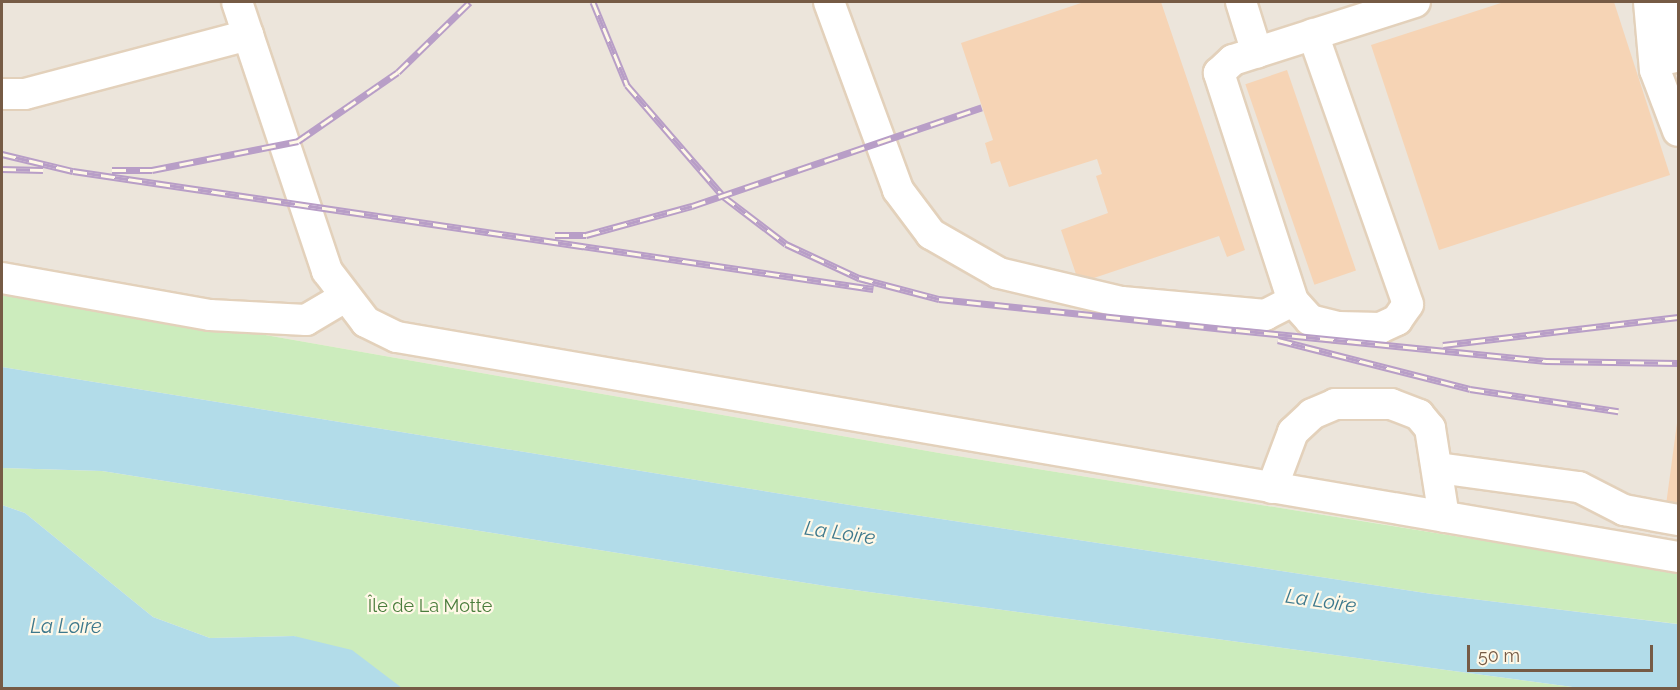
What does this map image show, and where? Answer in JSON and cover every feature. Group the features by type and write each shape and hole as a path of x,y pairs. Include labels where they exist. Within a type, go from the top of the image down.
{"lane":[{"path":"237,2 316,242 343,298 366,322 438,347 1678,557"},
{"path":"829,2 898,190 930,234 999,273 1122,302 1265,315 1293,301"},
{"path":"1241,2 1257,53"},
{"path":"1313,34 1408,304 1397,320 1380,328 1338,327 1310,320 1293,301 1219,85 1224,66 1313,34 1414,2"},
{"path":"1649,2 1655,70 1676,124"},
{"path":"1672,2 1676,124"},
{"path":"2,94 25,94 248,35"},
{"path":"2,278 210,315 306,320 343,298"},
{"path":"1272,488 1293,432 1312,414 1351,402 1391,404 1419,415 1430,428 1444,517"},
{"path":"1438,468 1579,487 1624,510 1678,520"}],"shaded area":[{"path":"2,2 1678,2 1678,572 945,454 2,289"}],"green space":[{"path":"2,289 945,454 1678,572 1678,624 1432,594 856,506 2,367"},
{"name":"Île de La Motte","path":"2,468 102,471 832,587 1580,688 402,688 294,636 210,638 153,617 25,513 2,505"}],"water":[{"path":"2,367 856,506 1432,594 1677,624 1678,688 1580,688 832,587 102,471 2,468"},
{"name":"La Loire","path":"2,505 25,513 153,617 210,638 294,636 352,650 402,688 2,688"}],"building":[{"path":"1084,2 1161,2 1245,250 1227,257 1219,236 1079,283 1061,230 1108,213 1096,176 1102,174 1097,159 1009,187 1000,161 991,164 985,143 993,140 961,43"},
{"path":"1504,2 1614,2 1670,175 1439,250 1371,45"},
{"path":"1287,70 1356,270 1314,285 1245,84"},
{"path":"1678,423 1678,507 1666,505"}],"railway":[{"path":"112,170 152,170 298,141 398,72 470,2"},
{"path":"593,2 627,85 723,196 786,244 859,278 939,299 1236,330 1546,361 1678,363"},
{"path":"555,235 586,235 692,206 982,107"},
{"path":"2,154 73,171 873,289"},
{"path":"2,169 43,170"},
{"path":"1443,345 1678,317"},
{"path":"1278,340 1470,389 1618,411"}]}
